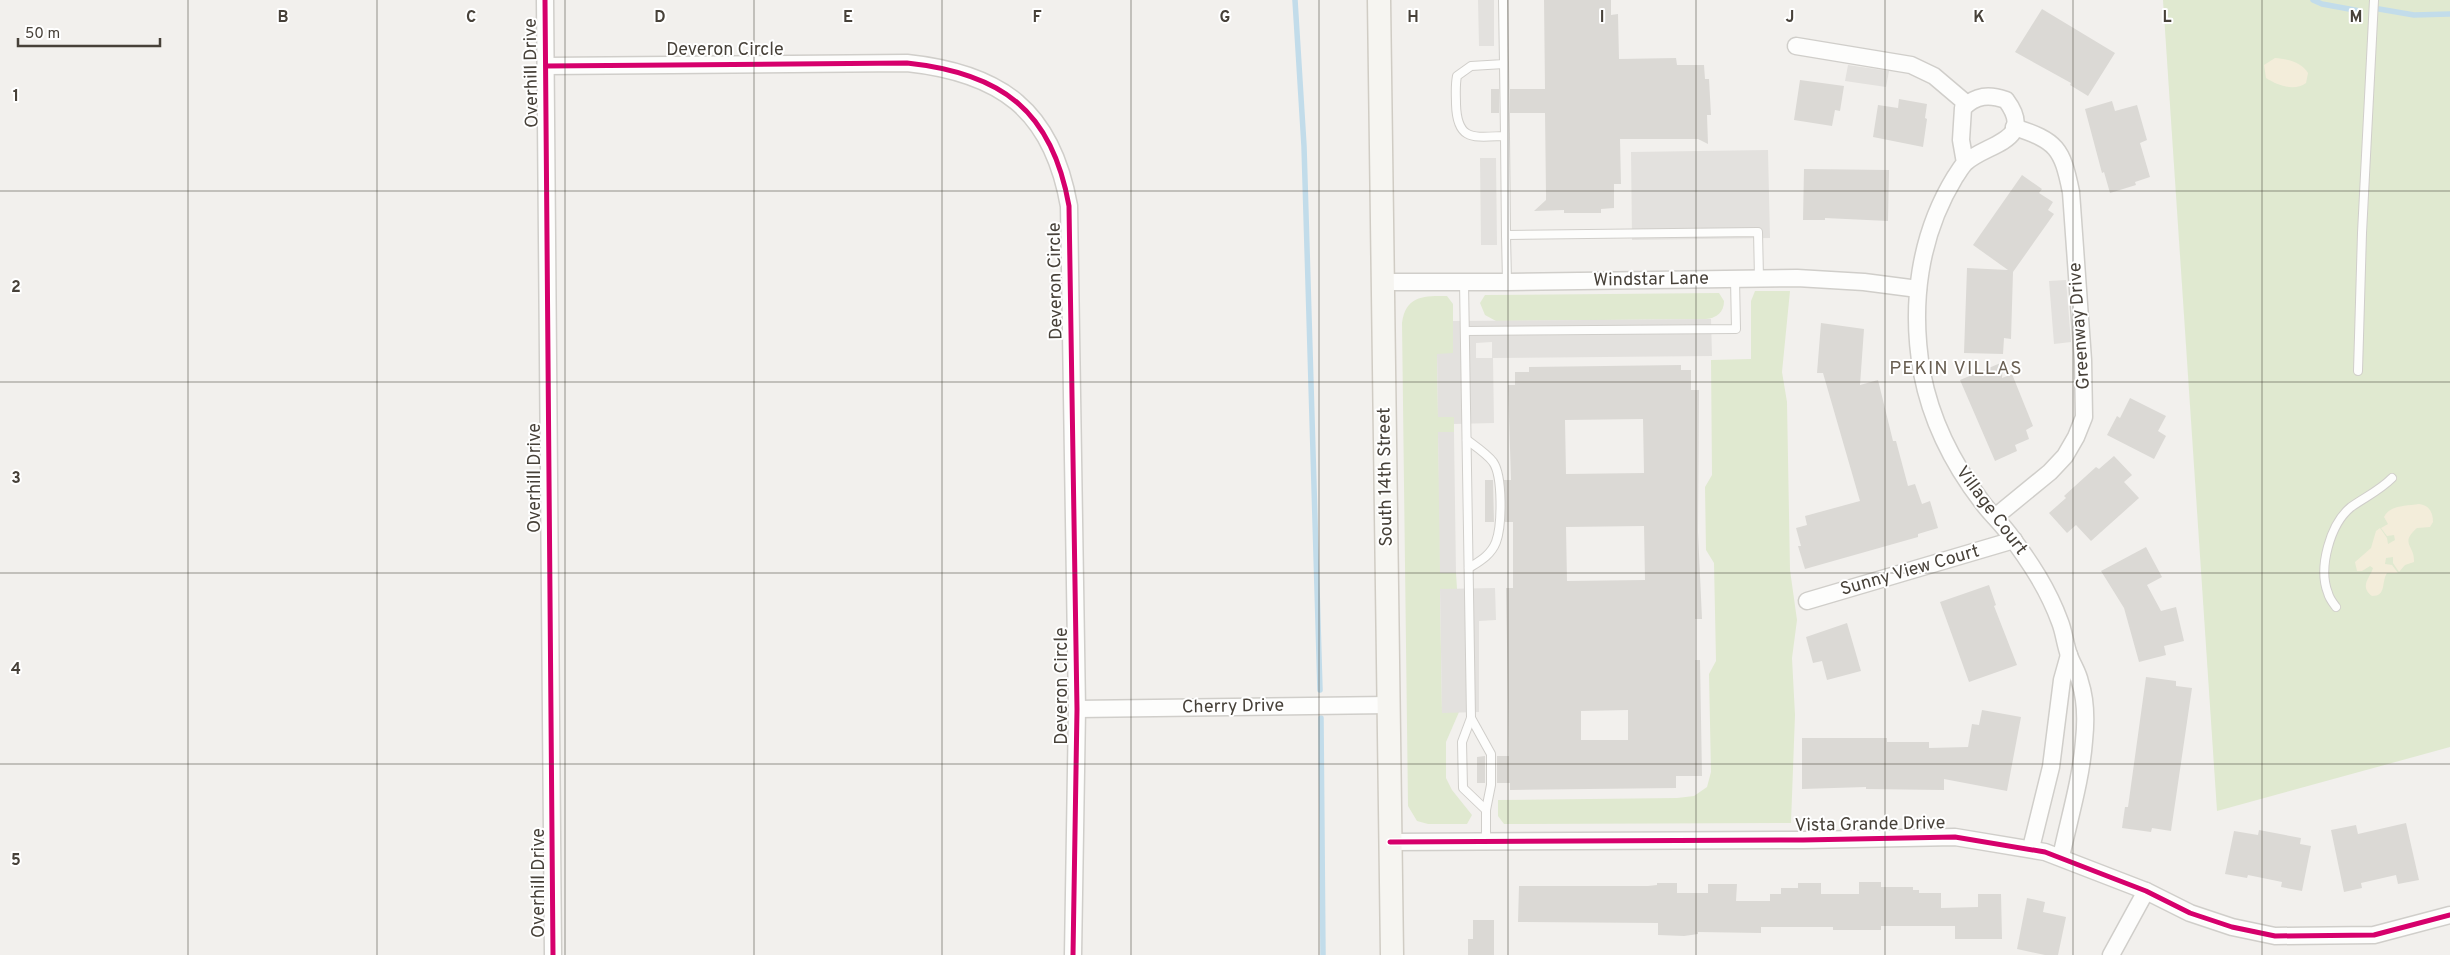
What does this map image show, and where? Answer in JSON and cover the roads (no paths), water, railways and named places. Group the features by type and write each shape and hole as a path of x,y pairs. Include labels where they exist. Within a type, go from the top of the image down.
{"main road":[{"name":"South 14th Street","path":"1379,0 1392,955"}],"street":[{"name":"Overhill Drive","path":"545,0 553,955"},
{"path":"1796,46 1911,65 1934,76 1967,104"},
{"name":"Deveron Circle","path":"546,66 907,63 942,66 984,80 1017,100 1041,126 1064,176 1069,206 1077,709 1073,955"},
{"path":"1965,163 1960,123 1963,108 1967,104 1983,96 1995,96 2006,100 2016,119 2014,127"},
{"name":"Village Court","path":"2014,127 2014,132 2005,141 1965,163 1943,199 1931,226 1918,289 1917,333 1927,396 1952,460 2014,540 2050,597 2061,625 2069,656 2080,681 2083,696 2084,741 2061,857"},
{"name":"Greenway Drive","path":"1995,517 2050,472 2065,456 2076,437 2084,417 2083,360 2070,192 2066,167 2056,146 2036,135 2014,127"},
{"name":"Windstar Lane","path":"1384,282 1827,278 1918,289"},
{"name":"Sunny View Court","path":"1807,601 2014,540"},
{"path":"2031,848 2051,767 2062,680 2069,656"},
{"name":"Cherry Drive","path":"1077,709 1389,705"},
{"name":"Vista Grande Drive","path":"1390,842 1803,840 1955,837 2031,848 2061,857 2146,891 2190,913 2232,927 2276,936 2374,935 2450,915"},
{"path":"2111,955 2146,891"}],"lane":[{"path":"1503,0 1507,282"},
{"path":"2358,371 2362,234 2374,0"},
{"path":"1504,64 1471,66 1457,76 1456,83 1457,120 1461,129 1469,135 1479,137 1505,136"},
{"path":"1506,235 1758,232 1759,278"},
{"path":"1465,331 1736,329 1735,279"},
{"path":"1464,282 1471,718 1462,742 1463,788 1486,810"},
{"path":"1467,440 1493,462 1499,478 1499,525 1496,542 1486,558 1469,568"},
{"path":"2336,607 2328,593 2325,572 2327,553 2333,534 2341,518 2351,508 2381,490 2392,478"},
{"path":"1471,718 1491,754 1491,785 1486,810 1486,841"}],"waterway":[{"path":"1295,0 1304,146 1320,690"},
{"path":"2313,0 2322,4 2360,11"},
{"path":"2379,9 2414,15 2450,14"},
{"path":"1321,718 1323,955"}],"district":[{"name":"PEKIN VILLAS","path":"1956,369"}]}
